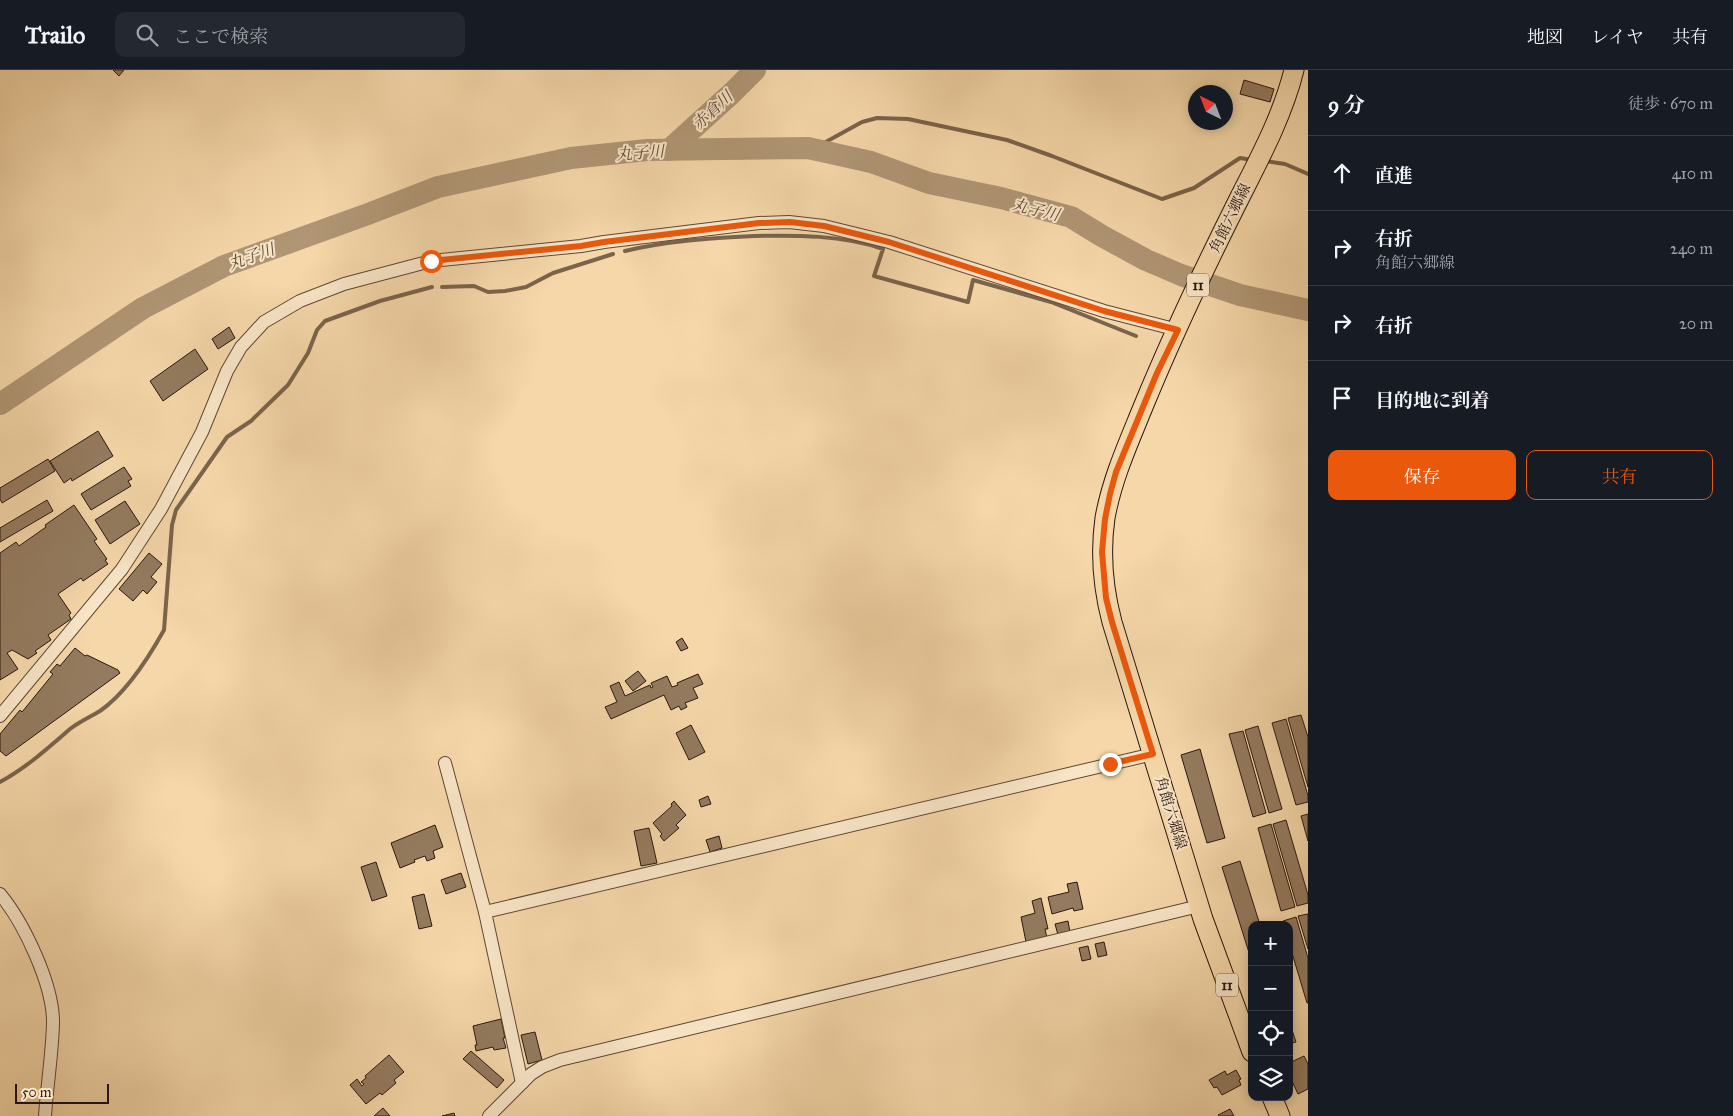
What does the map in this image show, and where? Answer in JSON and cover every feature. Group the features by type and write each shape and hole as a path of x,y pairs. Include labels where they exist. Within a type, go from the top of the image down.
{"main road":[{"name":"角館六郷線","path":"1248,1041 1199,906 1110,614 1106,598 1102,552 1105,519 1116,472 1157,373 1219,239 1259,160 1289,91 1294,70"},
{"path":"1274,1101 1280,1116"}],"street":[{"path":"0,716 122,569 161,509 202,432 227,371 241,347 264,322 300,301 344,284 431,261 581,246 759,223 790,222 824,226 889,242 1104,311 1178,330"},
{"path":"484,912 1153,754"},
{"path":"445,763 484,912 522,1083"},
{"path":"0,894 20,924 47,983 53,1022 45,1116"},
{"path":"489,1116 522,1083 542,1067 560,1060 1199,906"}],"building":[{"path":"113,70 124,70 119,76"},
{"path":"1244,80 1274,89 1270,102 1240,94"},
{"path":"229,327 235,338 218,349 212,339"},
{"path":"195,349 208,369 163,401 150,381"},
{"path":"98,431 113,456 72,481 71,478 64,483 50,461"},
{"path":"48,459 55,471 2,503 0,488"},
{"path":"124,467 132,479 128,481 131,486 91,510 81,494"},
{"path":"47,500 53,511 0,542 0,528"},
{"path":"125,501 140,524 110,544 95,520"},
{"path":"74,505 97,539 94,541 107,559 105,560 108,564 83,581 81,578 58,594 71,613 69,615 71,619 48,635 51,640 35,651 37,653 28,659 12,650 7,653 18,669 0,680 0,553 16,542 19,546"},
{"path":"149,553 162,564 151,577 157,582 147,594 143,590 133,601 119,589"},
{"path":"682,638 688,648 681,651 676,642"},
{"path":"75,648 85,656 87,655 118,670 120,673 6,756 0,751 0,734 20,710 22,712 53,674 50,672 57,664 60,666"},
{"path":"638,671 646,681 633,691 625,681"},
{"path":"698,674 703,684 693,688 698,698 685,703 687,707 681,710 679,706 671,710 664,695 611,719 605,707 617,702 610,686 619,682 625,696 650,685 651,688 653,687 651,683 667,676 672,687"},
{"path":"1301,715 1308,737 1308,787 1288,718"},
{"path":"1286,719 1308,796 1308,802 1296,805 1272,723"},
{"path":"691,725 705,752 689,760 676,733"},
{"path":"1258,726 1282,809 1269,813 1245,730"},
{"path":"1243,731 1266,813 1253,817 1229,734"},
{"path":"1200,749 1225,838 1207,843 1181,755"},
{"path":"708,796 711,804 701,807 699,800"},
{"path":"674,801 686,815 676,825 679,828 664,841 660,836 662,834 653,823 672,806 671,804"},
{"path":"1308,814 1308,841 1301,816"},
{"path":"1286,820 1308,895 1308,903 1297,906 1273,824"},
{"path":"1271,824 1295,907 1281,911 1258,828"},
{"path":"435,825 443,847 433,851 435,858 427,861 425,856 400,868 391,843"},
{"path":"649,828 657,863 641,866 634,831"},
{"path":"719,836 722,848 710,852 706,840"},
{"path":"1240,861 1259,921 1248,921 1248,949 1222,867"},
{"path":"376,862 387,896 372,901 361,867"},
{"path":"461,873 466,887 446,894 441,880"},
{"path":"1077,882 1083,909 1074,911 1073,908 1052,914 1048,897 1069,892 1067,884"},
{"path":"424,894 432,926 419,929 412,897"},
{"path":"1041,898 1048,929 1045,929 1047,938 1026,942 1021,917 1035,913 1032,901"},
{"path":"1308,914 1308,949 1298,916"},
{"path":"1296,917 1308,958 1308,1003 1293,956 1293,921 1283,921"},
{"path":"1068,921 1070,932 1058,935 1055,924"},
{"path":"1104,942 1107,955 1098,957 1095,944"},
{"path":"1088,946 1091,959 1082,961 1079,948"},
{"path":"501,1019 506,1048 494,1050 493,1047 476,1051 475,1045 477,1045 473,1026"},
{"path":"535,1032 542,1060 528,1064 521,1035"},
{"path":"471,1051 504,1080 497,1088 463,1059"},
{"path":"389,1055 404,1072 394,1080 396,1083 382,1095 380,1093 366,1104 350,1085 357,1079 362,1086 364,1084 361,1082 366,1078 365,1076"},
{"path":"1304,1056 1308,1064 1308,1089 1298,1094 1293,1083 1293,1061"},
{"path":"1236,1070 1241,1079 1239,1080 1241,1085 1222,1095 1209,1080 1225,1071 1227,1075"},
{"path":"383,1108 390,1116 374,1116"},
{"path":"1230,1109 1234,1116 1218,1115"},
{"path":"454,1113 455,1116 442,1116"}],"waterway":[{"name":"赤倉川","path":"669,150 755,70"},
{"path":"813,149 862,122 877,118 908,119 1007,140 1162,199 1194,188 1240,158 1253,160"},
{"name":"丸子川","path":"0,404 143,308 224,266 438,187 571,158 647,150 808,148 871,162 929,183 1001,198 1071,217 1146,260 1181,275 1240,295 1308,310"},
{"path":"1265,161 1285,164 1308,174"},
{"path":"625,251 689,240 721,238 754,236 835,238 883,249 874,276 968,302 973,280 1051,302 1136,336"},
{"path":"442,287 474,286 488,292 526,287 553,273 613,254"},
{"path":"0,782 28,764 73,726 100,711 110,703 128,685 144,663 164,630 172,525 176,510 227,437 251,421 288,385 308,353 317,330 325,321 380,301 432,287"}],"route":[{"path":"431,261 581,246 759,223 790,222 824,226 889,242 1104,311 1178,330 1157,373 1116,472 1105,519 1102,552 1106,598 1153,754 1110,764"}]}
